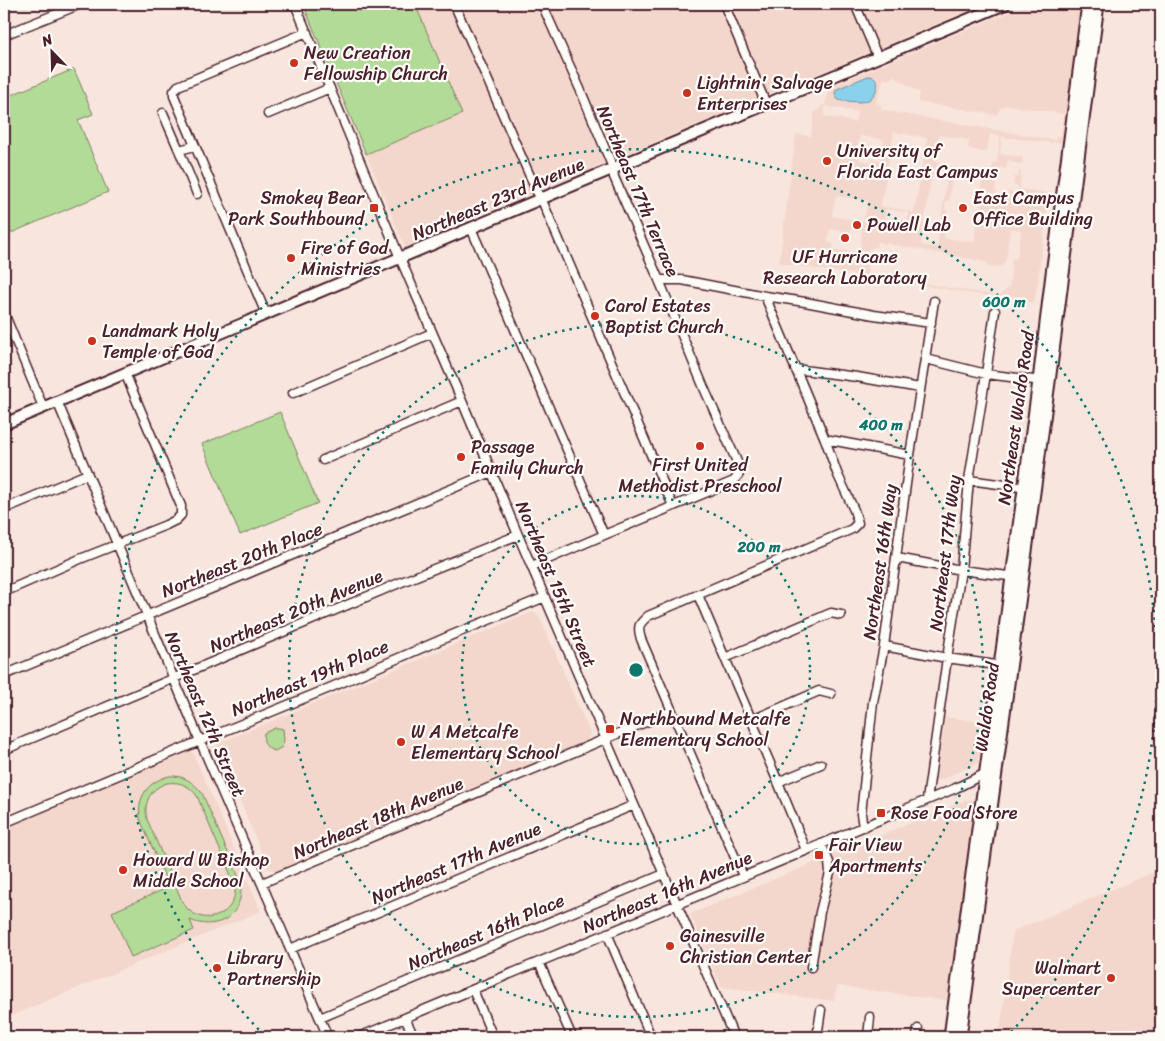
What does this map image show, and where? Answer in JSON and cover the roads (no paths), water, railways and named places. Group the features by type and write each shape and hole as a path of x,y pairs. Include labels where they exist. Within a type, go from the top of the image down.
{"highway":[{"name":"Northeast Waldo Road","path":"1084,73 1088,4"},
{"name":"Northeast Waldo Road","path":"1044,382 1053,264 1084,73 1098,4"},
{"name":"Waldo Road","path":"960,1037 1005,667 1044,382"},
{"name":"Waldo Road","path":"950,1037 963,936 992,771 993,717 1005,667"}],"main road":[{"name":"Northeast 23rd Avenue","path":"4,424 1005,4"}],"street":[{"path":"4,35 81,4"},
{"name":"Northeast 15th Street","path":"295,4 400,258 734,1037"},
{"name":"Northeast 17th Terrace","path":"542,4 580,89 613,168 614,177 738,464 739,472 734,481 674,506"},
{"path":"724,4 766,104"},
{"path":"855,4 878,58"},
{"path":"455,6 533,184 541,198 674,506 532,566"},
{"path":"266,314 174,96 174,91 178,86 307,32"},
{"path":"268,114 330,88"},
{"path":"163,112 197,194"},
{"path":"179,150 195,146"},
{"path":"471,228 604,535"},
{"path":"659,280 682,280 874,315 930,323"},
{"path":"744,876 638,630 640,622 648,616 852,529 858,523 765,296"},
{"name":"Northeast 16th Way","path":"863,827 862,814 872,710 884,646 910,455 934,301"},
{"name":"Northeast 17th Way","path":"927,800 946,658 961,570 969,480 995,310"},
{"path":"4,313 43,407"},
{"path":"293,393 432,333"},
{"path":"926,359 986,374 1044,382"},
{"path":"795,369 920,388"},
{"path":"4,592 176,520 181,515 181,506 125,373"},
{"name":"Northeast 12th Street","path":"57,401 200,741 328,1037"},
{"path":"323,460 462,401"},
{"path":"825,439 910,455"},
{"name":"Northeast 20th Place","path":"4,675 492,472"},
{"path":"4,509 88,474"},
{"path":"969,480 1029,489"},
{"name":"Northeast 20th Avenue","path":"4,750 404,581 518,535"},
{"path":"897,558 1017,578"},
{"path":"698,594 806,850"},
{"name":"Northeast 19th Place","path":"4,823 546,597"},
{"path":"725,658 831,613 841,615"},
{"path":"884,646 1005,667"},
{"path":"752,720 819,691 831,694"},
{"name":"Northeast 18th Avenue","path":"262,883 672,711"},
{"path":"778,782 821,764"},
{"name":"Northeast 16th Avenue","path":"359,1037 956,788 992,771"},
{"name":"Northeast 17th Avenue","path":"290,949 634,805"},
{"path":"811,967 820,912 830,873 821,844"},
{"name":"Northeast 16th Place","path":"320,1018 664,874"},
{"path":"607,933 652,1037"},
{"path":"540,962 572,1037"},
{"path":"473,990 493,1037"},
{"path":"817,1037 821,1010"},
{"path":"868,1037 870,1017"},
{"path":"405,1018 414,1037"},
{"path":"917,1037 918,1029"}],"water":[{"path":"868,76 876,79 877,83 876,92 870,99 859,102 841,101 837,98 835,92 837,89"}],"place":[{"name":"New Creation Fellowship Church","path":"294,63"},
{"name":"Lightnin' Salvage Enterprises","path":"687,93"},
{"name":"University of Florida East Campus","path":"827,161"},
{"name":"Smokey Bear Park Southbound","path":"374,208"},
{"name":"East Campus Office Building","path":"963,208"},
{"name":"Powell Lab","path":"857,225"},
{"name":"UF Hurricane Research Laboratory","path":"845,238"},
{"name":"Fire of God Ministries","path":"291,258"},
{"name":"Carol Estates Baptist Church","path":"595,316"},
{"name":"Landmark Holy Temple of God","path":"92,341"},
{"name":"First United Methodist Preschool","path":"700,446"},
{"name":"Passage Family Church","path":"461,457"},
{"name":"Northbound Metcalfe Elementary School","path":"610,729"},
{"name":"W A Metcalfe Elementary School","path":"401,742"},
{"name":"Rose Food Store","path":"881,813"},
{"name":"Fair View Apartments","path":"819,855"},
{"name":"Howard W Bishop Middle School","path":"123,870"},
{"name":"Gainesville Christian Center","path":"670,946"},
{"name":"Library Partnership","path":"217,968"},
{"name":"Walmart Supercenter","path":"1111,978"}]}
